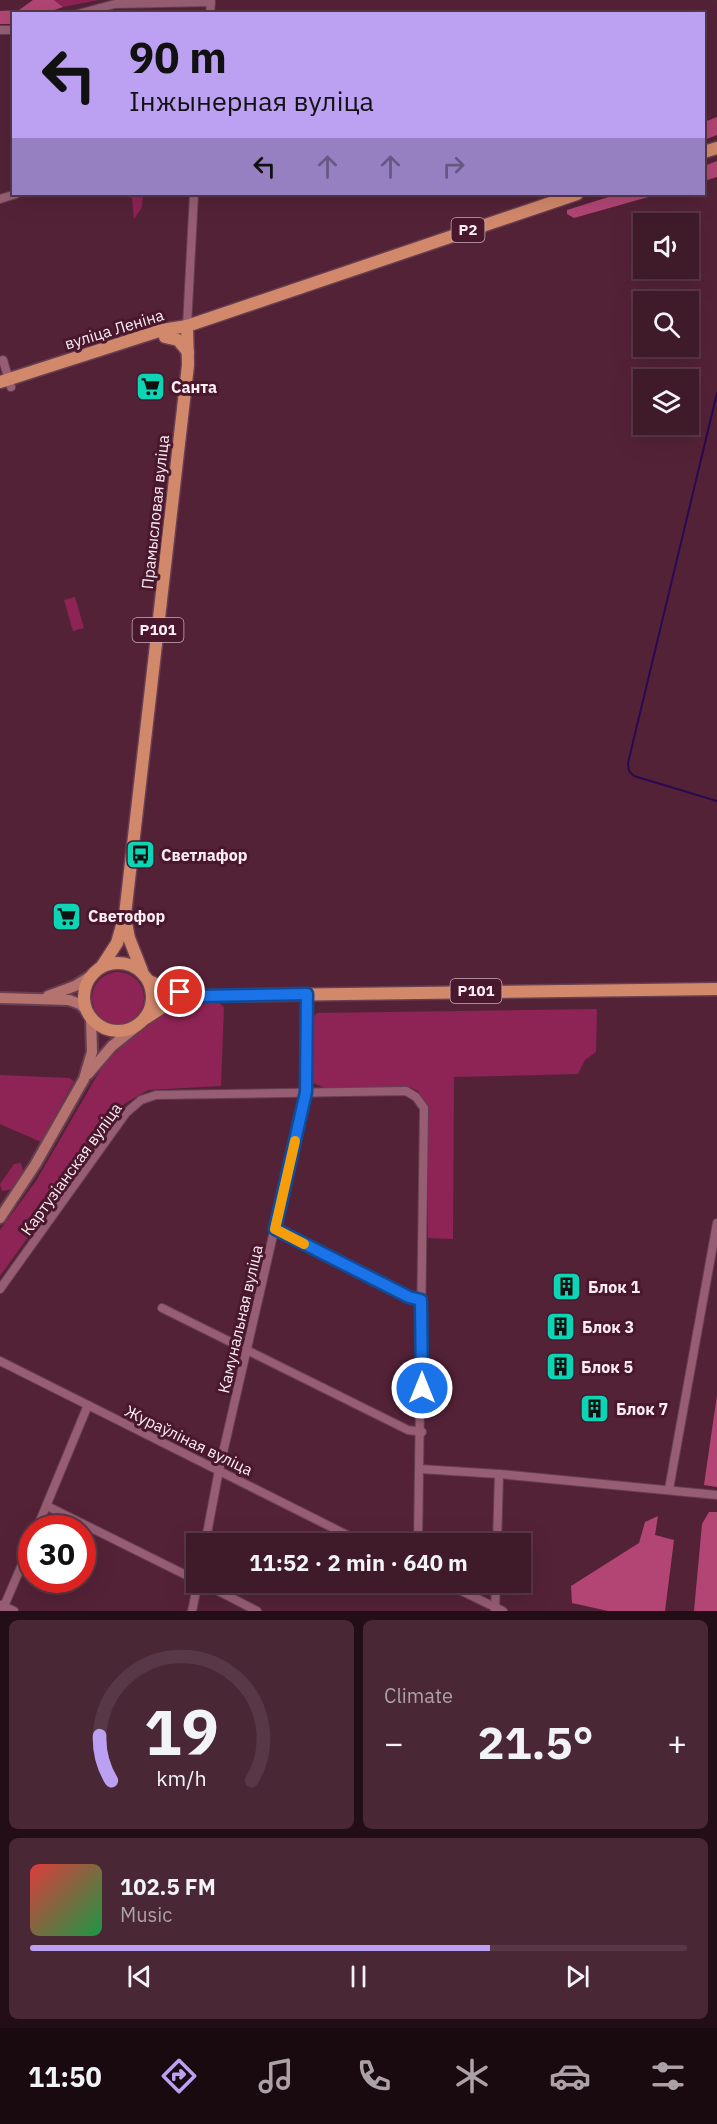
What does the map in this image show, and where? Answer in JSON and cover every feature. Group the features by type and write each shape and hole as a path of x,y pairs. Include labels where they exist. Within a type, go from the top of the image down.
{"main road":[{"name":"Р2","path":"187,326 574,195"},
{"name":"вуліца Леніна","path":"5,384 165,337 187,326"},
{"name":"вуліца Леніна","path":"5,384 162,330 187,326"},
{"name":"Прамысловая вуліца","path":"102,966 117,943 125,915 188,353 187,326"},
{"path":"165,337 178,340 188,353"},
{"name":"Прамысловая вуліца","path":"125,915 129,938 146,976"},
{"name":"Р101","path":"91,976 102,966 123,962 165,988 201,996 717,989"},
{"path":"91,976 84,993 89,1015 100,1026 112,1031 124,1031 136,1027"},
{"name":"Р101","path":"146,976 153,993 152,1006 146,1018"},
{"name":"Р101","path":"136,1027 163,1007 201,996"}],"street":[{"path":"85,12 115,4 211,2 210,12"},
{"path":"187,326 194,195"},
{"path":"0,361 3,360 5,384"},
{"path":"45,997 68,989 91,976"},
{"name":"Камунальная вуліца","path":"207,1533 219,1470 306,1092 307,994"},
{"path":"0,998 45,997 74,1001 89,1015 92,1052 84,1079"},
{"path":"0,1218 35,1165 84,1079 112,1047 136,1027"},
{"name":"Картузіанская вуліца","path":"0,1289 126,1113 141,1100 156,1095 406,1091 416,1097 424,1108 421,1300 422,1432 418,1533"},
{"path":"669,1489 717,1223"},
{"path":"275,1229 409,1297 421,1300"},
{"path":"162,1308 408,1430 422,1432"},
{"name":"Жураўліная вуліца","path":"0,1362 342,1533"},
{"path":"43,1515 88,1405"},
{"path":"420,1469 669,1489 717,1496"},
{"path":"497,1533 499,1474"},
{"path":"47,1506 186,1576"},
{"path":"14,1611 2,1607 18,1572"},
{"path":"192,1611 196,1593"},
{"path":"220,1593 257,1611"},
{"path":"465,1593 498,1610"},
{"path":"497,1593 498,1610"}],"shaded area":[{"path":"33,0 54,0 63,7 49,12 12,12 12,24 0,24 0,11 19,10"},
{"path":"54,0 98,0 63,7"},
{"path":"717,117 717,135 705,140 705,122"},
{"path":"717,161 717,177 705,181 705,166"},
{"path":"128,195 143,195 142,207 134,219 132,198"},
{"path":"615,195 655,195 574,218 567,214 567,210"},
{"path":"75,597 84,628 73,631 64,600"},
{"path":"113,972 123,972 137,979 144,998 137,1017 123,1024 113,1024 103,1020 96,1013 92,1003 92,993 96,983 103,976"},
{"path":"211,1002 219,1003 224,1007 221,1086 148,1090 124,1104 0,1276 0,1230 36,1181 105,1062 160,1013"},
{"path":"597,1009 596,1052 585,1060 578,1074 454,1077 453,1239 428,1238 428,1108 418,1091 409,1087 325,1088 313,1083 312,1019 317,1013"},
{"path":"0,1075 69,1078 74,1081 41,1142 0,1124"},
{"path":"21,1163 24,1175 14,1189 2,1191 0,1184 14,1164"},
{"path":"717,1395 717,1487 704,1485"},
{"path":"709,1512 717,1512 717,1611 694,1611 702,1524"},
{"path":"658,1516 655,1535 674,1540 665,1611 608,1611 572,1603 571,1586 639,1543 645,1522"}],"waterway":[{"path":"717,393 628,763 629,771 634,776 717,801"}],"slow traffic":[{"path":"295,1141 275,1229 304,1244"}],"place":[{"name":"Санта","path":"150,387"},
{"name":"Светлафор","path":"140,855"},
{"name":"Светофор","path":"67,916"},
{"name":"Блок 1","path":"567,1287"},
{"name":"Блок 3","path":"561,1327"},
{"name":"Блок 5","path":"560,1367"},
{"name":"Блок 7","path":"595,1409"}],"route":[{"path":"180,992 201,996 307,994 306,1092 275,1229 409,1297 421,1300 422,1388"}]}
